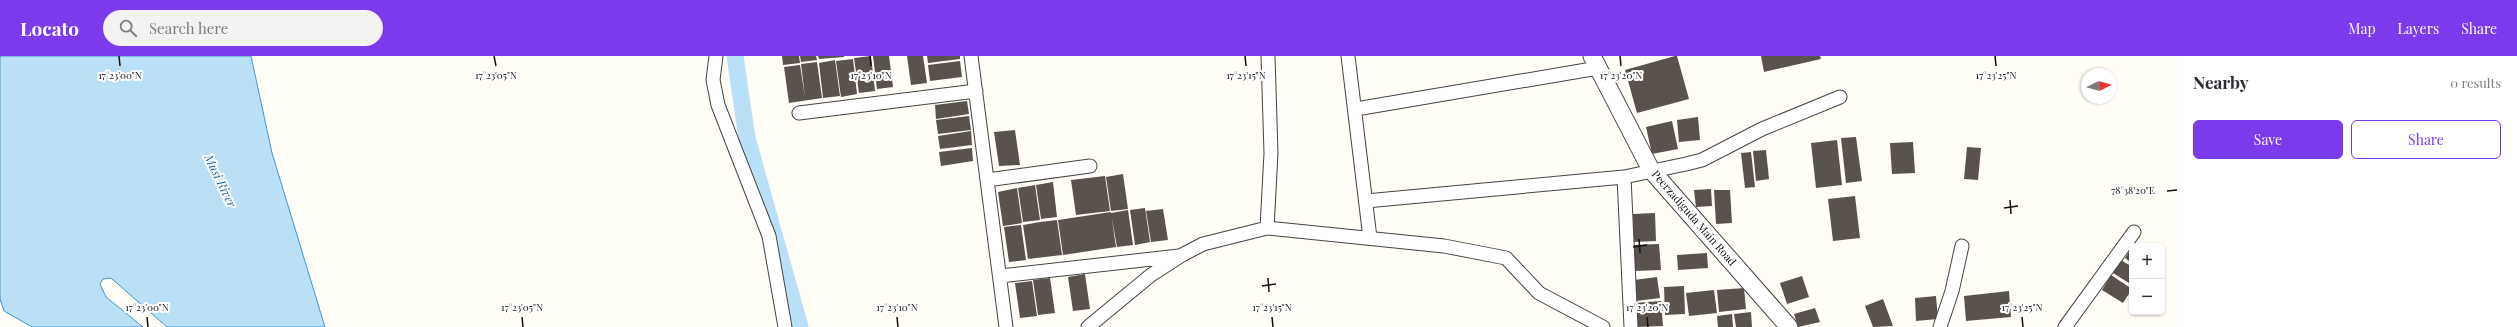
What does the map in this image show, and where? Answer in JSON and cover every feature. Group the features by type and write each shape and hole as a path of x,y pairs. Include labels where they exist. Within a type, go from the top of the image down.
{"street":[{"path":"716,56 713,80 718,105 768,236 785,327"},
{"path":"971,56 1006,327"},
{"path":"1267,228 1271,154 1268,56"},
{"path":"1348,56 1356,109 1370,238"},
{"path":"1356,109 1595,62"},
{"name":"Peerzadiguda Main Road","path":"1595,62 1651,170 1789,327"},
{"path":"799,113 976,92"},
{"path":"1366,201 1624,177 1702,160 1762,129 1840,97"},
{"path":"987,180 1090,166"},
{"path":"1624,177 1631,327"},
{"path":"1088,327 1151,275 1203,244 1267,228 1444,246 1506,258 1540,292 1598,326"},
{"path":"2065,327 2134,232"},
{"path":"1940,327 1952,291 1962,246"},
{"path":"1000,276 1182,256"}],"water":[{"name":"Musi River","path":"0,56 251,56 272,153 325,327 167,327 111,278 103,279 100,284 106,297 143,327 32,327 4,311 0,299"}],"building":[{"path":"782,56 799,56 800,63 783,65"},
{"path":"800,56 816,56 817,60 801,62"},
{"path":"818,56 844,56 844,57 819,59"},
{"path":"871,56 875,91 859,93 854,58"},
{"path":"873,56 889,56 893,87 877,89"},
{"path":"907,56 923,56 927,83 911,85"},
{"path":"927,56 960,56 960,59 928,63"},
{"path":"1677,56 1689,99 1637,113 1625,70"},
{"path":"1761,56 1820,56 1821,59 1764,72"},
{"path":"853,59 857,94 841,97 836,61"},
{"path":"835,60 840,96 823,98 819,63"},
{"path":"960,61 962,77 930,81 928,65"},
{"path":"817,62 822,98 789,103 784,67 800,65 805,97 801,64"},
{"path":"967,101 969,114 936,119 935,105"},
{"path":"969,116 971,130 938,134 936,120"},
{"path":"1698,117 1700,140 1679,142 1677,120"},
{"path":"1672,121 1678,149 1652,154 1646,127"},
{"path":"1015,130 1020,165 999,166 994,132"},
{"path":"971,131 972,145 940,149 938,136"},
{"path":"1856,137 1862,181 1846,183 1841,138"},
{"path":"1837,140 1842,185 1816,188 1811,143"},
{"path":"1913,142 1915,173 1892,174 1890,143"},
{"path":"1967,147 1981,148 1978,180 1964,179"},
{"path":"972,148 973,161 941,166 939,152"},
{"path":"1766,150 1769,179 1756,181 1753,151"},
{"path":"1751,152 1755,187 1745,188 1741,153"},
{"path":"1123,174 1128,209 1111,211 1106,177"},
{"path":"1105,176 1110,211 1076,215 1071,180"},
{"path":"1053,182 1057,217 1041,219 1036,185"},
{"path":"1035,185 1040,220 1023,222 1018,188"},
{"path":"1017,188 1022,223 1003,226 998,192"},
{"path":"1711,189 1712,206 1696,207 1694,190"},
{"path":"1714,190 1730,190 1732,223 1716,224"},
{"path":"1855,196 1860,238 1833,241 1828,199"},
{"path":"1145,208 1150,242 1135,245 1130,210"},
{"path":"1163,209 1168,240 1151,242 1146,211"},
{"path":"1128,210 1133,245 1117,247 1111,213"},
{"path":"1111,212 1116,247 1063,255 1058,220"},
{"path":"1655,213 1656,241 1634,242 1633,214"},
{"path":"1057,220 1062,255 1045,257 1040,222"},
{"path":"1040,222 1045,257 1028,259 1023,225"},
{"path":"1021,225 1026,260 1009,262 1004,227"},
{"path":"1659,244 1661,270 1634,271 1632,245"},
{"path":"2129,252 2129,261 2125,258"},
{"path":"1707,253 1708,268 1678,270 1677,255"},
{"path":"2121,260 2129,265 2129,283 2113,273"},
{"path":"1085,274 1090,309 1073,311 1068,277"},
{"path":"2111,275 2129,287 2129,294 2123,303 2102,290"},
{"path":"1802,276 1809,297 1787,304 1780,283"},
{"path":"1657,277 1660,298 1636,301 1634,280"},
{"path":"1050,278 1055,313 1038,315 1033,280"},
{"path":"1032,281 1037,316 1020,318 1015,283"},
{"path":"1684,286 1685,314 1665,315 1664,287"},
{"path":"1744,288 1746,309 1719,312 1717,290"},
{"path":"1714,290 1717,313 1689,316 1686,293"},
{"path":"2009,291 2011,317 1966,321 1964,296"},
{"path":"1936,296 1938,319 1916,321 1915,298"},
{"path":"1883,299 1893,326 1873,327 1865,306"},
{"path":"1661,301 1663,326 1636,327 1634,303"},
{"path":"1815,308 1820,322 1798,327 1794,314"},
{"path":"1751,312 1752,327 1736,327 1734,314"},
{"path":"1732,314 1733,327 1718,327 1717,316"}],"waterway":[{"path":"735,56 747,138 800,327"}]}
